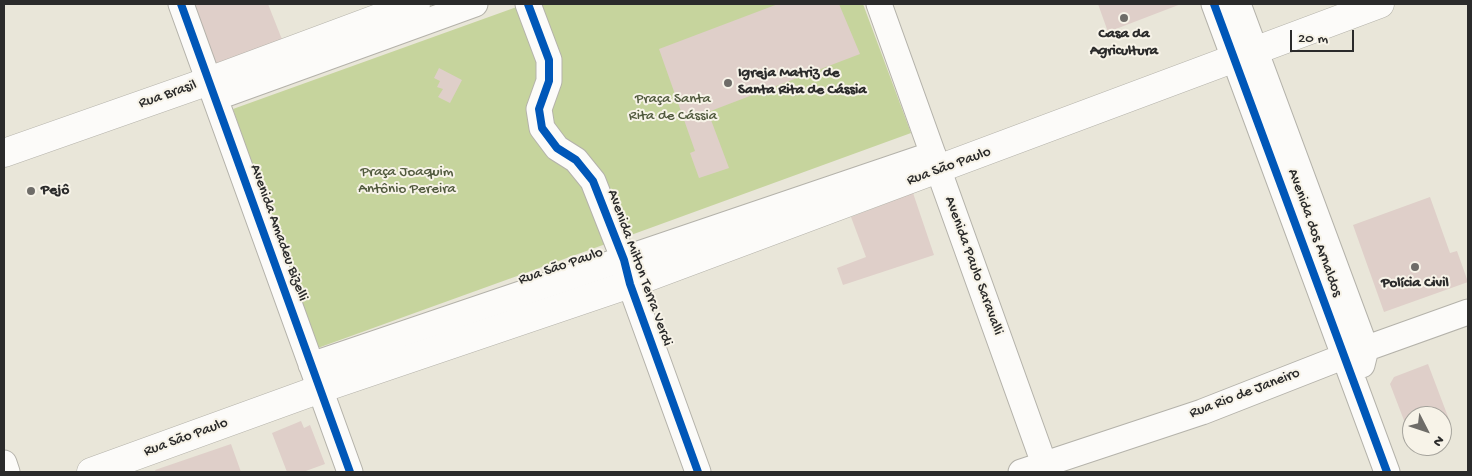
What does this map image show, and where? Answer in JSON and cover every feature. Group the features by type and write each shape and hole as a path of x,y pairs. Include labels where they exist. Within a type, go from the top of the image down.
{"main road":[{"name":"Rua Brasil","path":"4,153 212,90 416,4"},
{"name":"Rua São Paulo","path":"92,472 316,377 627,272 936,162 1245,56 1380,4"}],"street":[{"name":"Avenida Amadeu Bizelli","path":"181,4 350,472"},
{"name":"Rua Brasil","path":"212,90 475,4"},
{"name":"Avenida Milton Terra Verdi","path":"528,4 549,60 549,82 539,109 542,128 557,148 576,160 593,181 698,472"},
{"name":"Avenida Paulo Saravalli","path":"879,4 936,162 1038,470"},
{"name":"Avenida dos Arnaldos","path":"1214,4 1245,56 1355,352"},
{"name":"Avenida dos Arnaldos","path":"1238,4 1245,56"},
{"name":"Rua Rio de Janeiro","path":"1038,470 1202,412 1355,352 1468,312"},
{"path":"1355,352 1356,387 1387,472"},
{"path":"4,463 7,472"}],"green space":[{"name":"Praça Joaquim Antônio Pereira","path":"525,4 546,60 536,109 575,162 614,241 315,349 233,109"},
{"name":"Praça Santa Rita de Cássia","path":"531,4 863,4 911,133 620,239 545,126"}],"building":[{"path":"192,4 268,4 283,42 216,67"},
{"name":"Igreja Matriz de Santa Rita de Cássia","path":"778,4 839,4 860,54 708,112 729,168 699,178 690,153 695,151 659,49"},
{"name":"Casa da Agricultura","path":"1098,4 1181,4 1108,32"},
{"path":"439,68 462,80 450,103 438,97 443,89 437,87 440,81 434,78"},
{"path":"913,193 934,255 843,285 837,268 866,257 851,217"},
{"name":"Polícia Civil","path":"1430,197 1450,253 1457,251 1468,282 1384,312 1353,225"},
{"path":"1428,364 1444,406 1402,406 1402,415 1390,384 1394,377"},
{"path":"301,421 304,428 310,425 325,464 303,472 287,472 272,433"},
{"path":"231,444 241,472 156,472 155,470"}],"cycle path":[{"path":"181,4 350,472"},
{"path":"528,4 549,60 549,81 539,109 542,128 557,148 576,160 593,181 624,260 630,284 698,472"},
{"path":"1214,4 1387,472"}],"place":[{"name":"Casa da Agricultura","path":"1124,18"},
{"name":"Igreja Matriz de Santa Rita de Cássia","path":"728,83"},
{"name":"Pejô","path":"31,191"},
{"name":"Polícia Civil","path":"1415,267"}]}
